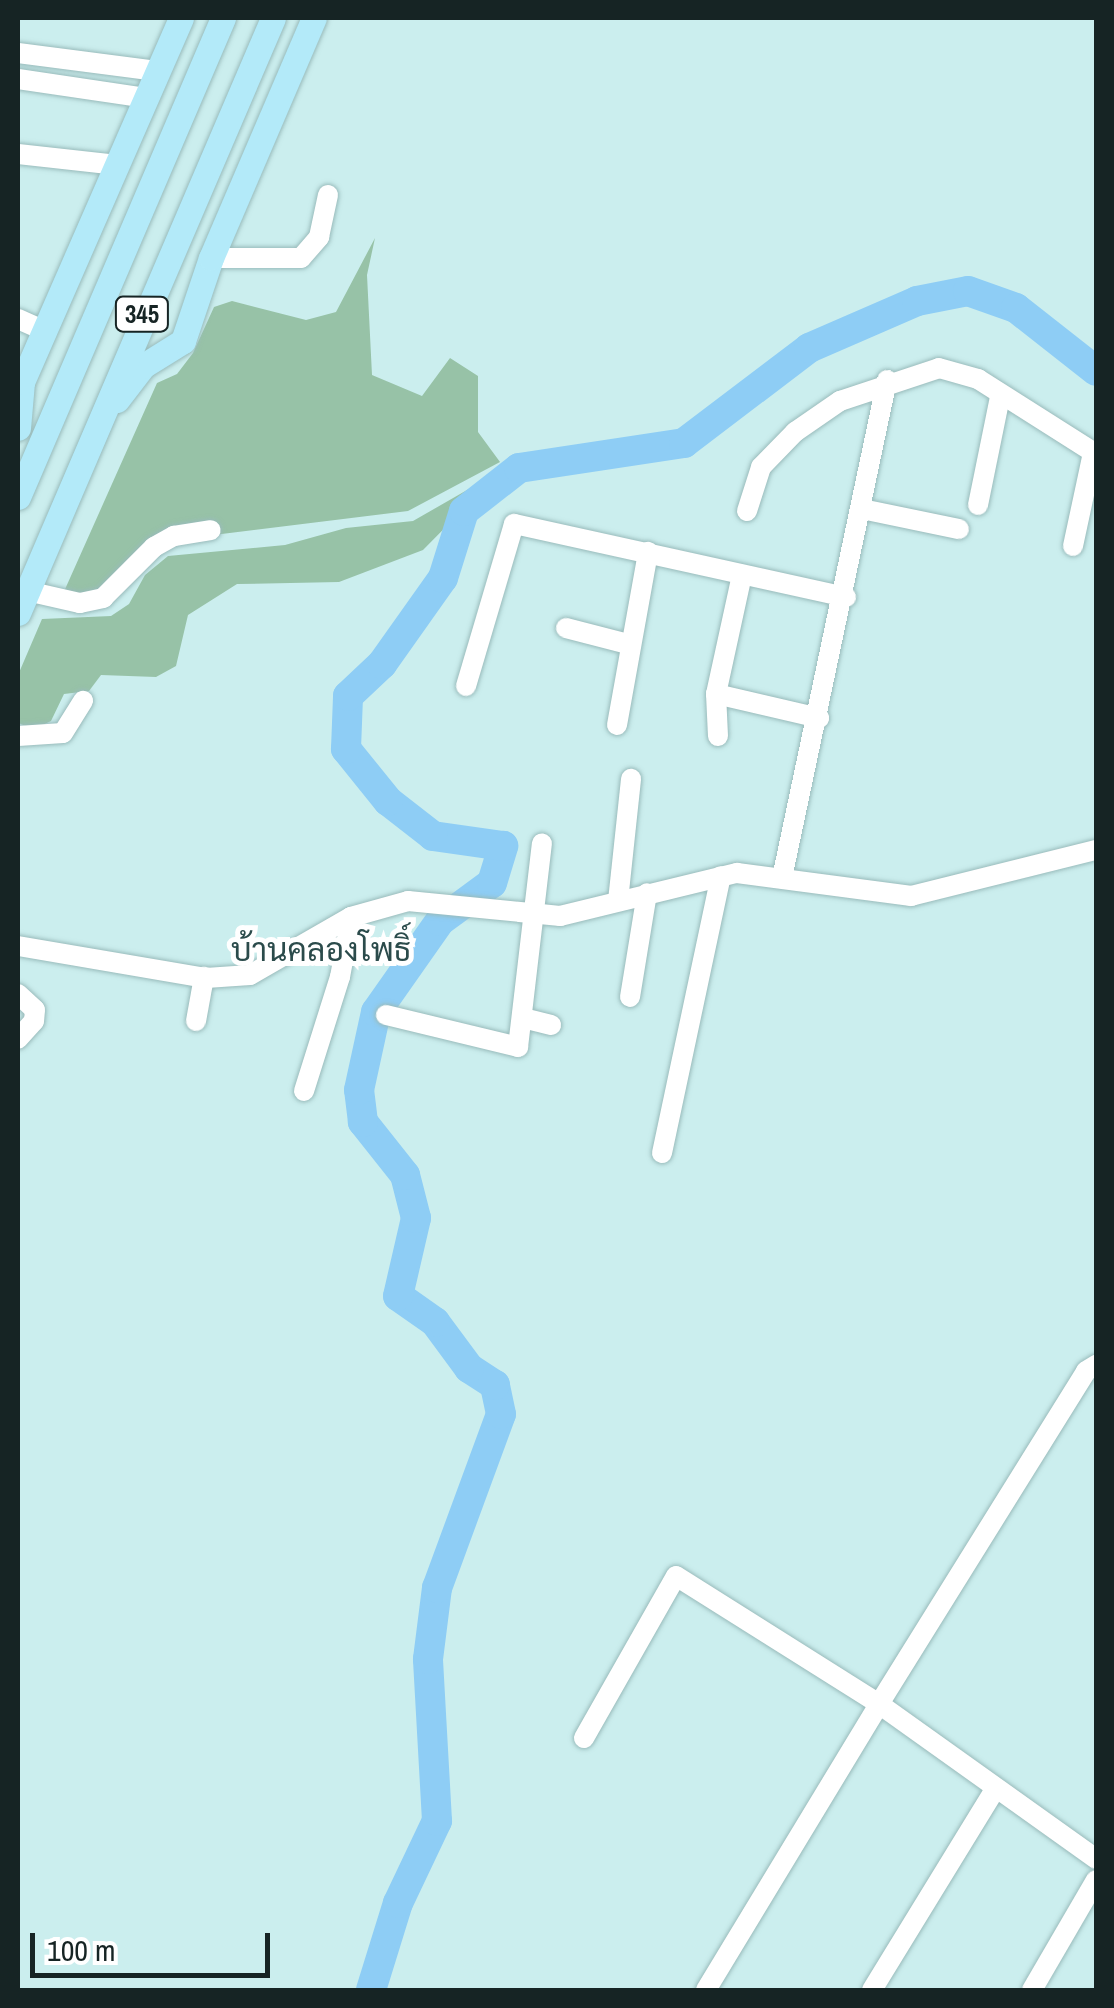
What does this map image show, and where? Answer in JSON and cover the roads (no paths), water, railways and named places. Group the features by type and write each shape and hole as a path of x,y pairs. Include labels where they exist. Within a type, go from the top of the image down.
{"main road":[{"path":"18,428 22,382 181,18"},
{"name":"345","path":"18,497 222,18"},
{"name":"345","path":"22,602 144,309 273,18"},
{"path":"95,430 142,366 183,341 210,258 314,18"},
{"path":"144,309 166,339 176,336 190,312"},
{"path":"42,338 38,384 57,381 76,365"}],"street":[{"path":"146,98 22,80 24,54 157,71"},
{"path":"18,154 117,166"},
{"path":"210,258 300,258 319,237 328,195"},
{"path":"18,318 42,338"},
{"path":"746,512 772,452 840,401 887,380 960,369 1094,454 1073,546"},
{"path":"782,878 846,597 887,380"},
{"path":"978,505 1000,397"},
{"path":"862,509 959,528"},
{"path":"466,686 514,524 846,597"},
{"path":"22,602 80,603 103,598 154,547 174,536 211,530"},
{"path":"617,724 628,644 648,552"},
{"path":"718,736 716,694 742,576"},
{"path":"566,628 628,644"},
{"path":"716,694 819,718"},
{"path":"18,736 63,733 82,701"},
{"path":"618,901 631,780"},
{"path":"386,1014 514,1048 523,1018 542,843"},
{"path":"18,946 204,977 250,976 351,916 408,901 560,916 721,876 782,878 911,896 1096,850"},
{"path":"662,1153 721,876"},
{"path":"630,998 647,893"},
{"path":"304,1090 340,977 351,916"},
{"path":"196,1021 204,977"},
{"path":"18,994 34,1010 34,1022 18,1039"},
{"path":"523,1018 551,1025"},
{"path":"706,1990 878,1704 1086,1371 1096,1365"},
{"path":"584,1738 676,1576 878,1704 1096,1859"},
{"path":"872,1990 996,1788"},
{"path":"1032,1990 1096,1880"}],"waterway":[{"path":"371,1990 398,1903 437,1821 428,1659 437,1588 501,1414 495,1385 469,1368 435,1322 398,1296 416,1218 405,1175 363,1122 359,1090 376,1012 440,921 492,883 503,846 433,836 388,801 346,749 348,696 382,664 443,578 464,511 519,468 684,443 809,348 917,301 968,291 1016,308 1096,371"}],"district":[{"name":"บ้านคลองโพธิ์","path":"321,950"}]}
